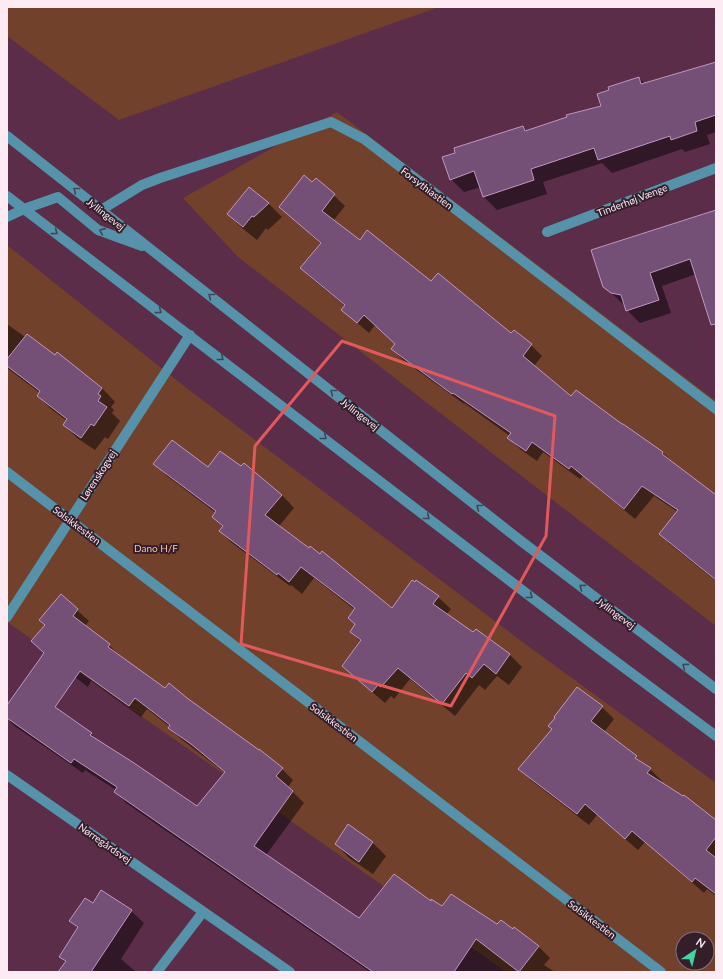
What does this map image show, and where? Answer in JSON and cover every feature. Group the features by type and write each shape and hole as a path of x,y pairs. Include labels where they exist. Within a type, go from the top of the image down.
{"street":[{"name":"Forsythiastien","path":"101,210 148,182 331,122 364,139 716,409"},
{"name":"Jyllingevej","path":"7,136 521,541 716,689"},
{"name":"Tinderhøj Vænge","path":"547,232 716,168"},
{"path":"7,196 593,644 716,736"},
{"path":"7,218 24,208 58,197 98,230 151,249"},
{"name":"Lørenskogvej","path":"7,617 190,335"},
{"name":"Solsikkestien","path":"7,472 661,972"},
{"name":"Nørregårdsvej","path":"7,775 290,972"},
{"path":"157,972 203,912"}],"highlighted area":[{"path":"342,341 555,416 546,536 451,706 241,644 255,446"}],"green space":[{"path":"7,7 439,7 119,120 7,36"},
{"path":"337,112 716,401 716,626 238,257 183,198"},
{"name":"Dano H/F","path":"7,245 180,383 528,646 716,783 716,972 506,972 7,622"}],"building":[{"path":"716,62 716,115 695,122 697,131 671,140 670,136 598,160 594,148 531,169 534,180 483,197 474,171 450,180 442,157 455,153 454,148 523,126 525,131 567,117 566,115 601,106 597,94 609,90 608,87 639,77 641,84"},
{"path":"304,175 312,182 316,178 335,194 322,211 360,240 367,230 431,281 438,273 511,333 514,330 532,344 523,356 571,396 576,390 663,452 662,454 716,495 716,580 659,534 678,510 642,486 624,509 571,466 569,469 532,442 526,451 507,438 511,433 453,393 452,394 391,349 395,344 364,315 357,323 341,310 345,305 300,268 321,243 279,207"},
{"path":"249,187 269,203 254,217 252,216 243,227 227,214"},
{"path":"716,210 716,324 711,325 690,259 650,273 659,300 626,311 621,295 611,293 603,287 591,250"},
{"path":"27,334 55,355 57,352 102,388 98,394 101,396 98,401 107,407 94,426 91,424 81,438 63,425 67,419 37,396 40,391 7,366 7,359"},
{"path":"172,440 208,467 220,451 241,466 244,463 282,495 265,515 309,548 310,546 320,554 322,551 392,608 412,580 415,582 416,580 439,596 433,604 473,632 476,629 510,654 496,674 484,664 472,678 466,673 442,704 398,668 381,687 378,685 372,692 342,666 361,640 350,632 355,624 348,618 355,608 301,567 289,582 278,573 277,575 219,531 223,526 212,517 216,511 153,464"},
{"path":"61,594 78,609 73,616 110,644 108,647 165,688 169,683 187,698 259,749 283,768 276,776 293,791 254,846 359,918 394,874 431,901 431,899 442,906 451,894 497,924 501,920 513,929 514,927 539,946 519,972 476,939 454,972 373,972 114,792 117,787 74,759 71,763 7,718 7,705 44,653 31,641 45,625 39,620","holes":["80,671 129,706 135,698 170,725 168,728 191,744 225,772 197,806 90,735 92,733 55,707"]},
{"path":"577,687 603,706 591,721 637,756 635,758 651,768 647,773 683,796 684,795 716,820 716,837 706,850 716,858 716,894 695,878 692,882 632,831 625,839 585,804 577,814 518,769 552,729 548,726"},
{"path":"348,824 373,842 359,862 335,844"},
{"path":"101,890 132,910 91,972 58,972 66,961 59,957 78,927 69,921 85,898 93,903"}]}
